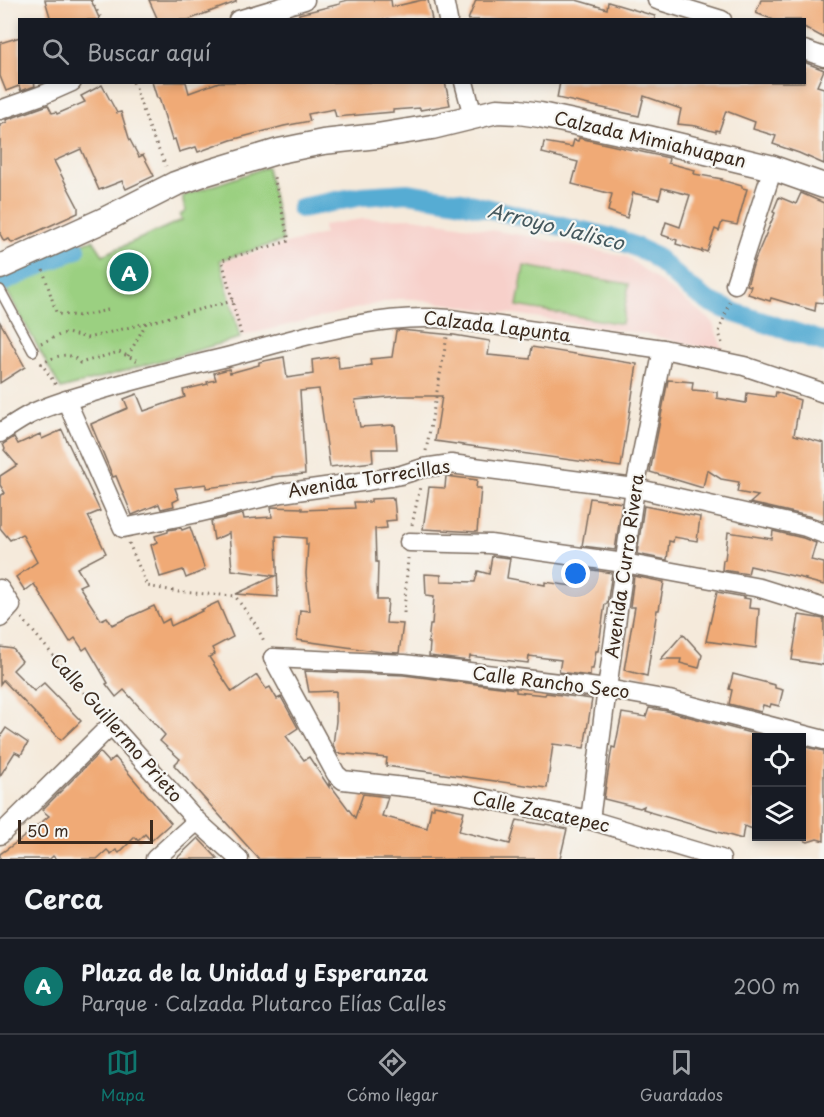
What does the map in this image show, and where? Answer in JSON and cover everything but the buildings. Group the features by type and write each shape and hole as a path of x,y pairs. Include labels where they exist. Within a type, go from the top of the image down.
{"main road":[{"name":"Calzada Mimiahuapan","path":"0,267 104,220 175,184 269,154 323,142 432,127 497,111 540,115 648,138 773,168 824,186"}],"street":[{"path":"245,18 305,0"},
{"path":"444,0 448,18"},
{"path":"657,0 716,18"},
{"path":"806,51 824,57"},
{"path":"0,110 68,84"},
{"path":"465,84 473,116"},
{"path":"733,291 773,168"},
{"name":"Calzada Lapunta","path":"0,433 28,415 66,400 146,377 324,332 402,318 427,317 663,349 744,366 824,393"},
{"name":"Avenida Curro Rivera","path":"590,820 635,488 663,349"},
{"path":"66,400 123,528"},
{"name":"Avenida Torrecillas","path":"123,528 282,493 368,481 451,464 635,488 806,527 824,534"},
{"path":"409,542 490,544 624,563 760,588 824,608"},
{"path":"0,589 6,612"},
{"name":"Calle Rancho Seco","path":"273,658 404,664 607,689 669,700 824,740"},
{"name":"Calle Zacatepec","path":"273,658 336,774 343,780 457,793 590,820 721,859"},
{"path":"0,835 111,725"},
{"name":"Calle Guillermo Prieto","path":"111,725 197,821 239,859"},
{"path":"155,859 197,821"}],"lane":[{"path":"2,294 32,350"}],"path":[{"path":"91,0 101,18"},
{"path":"134,84 152,135 175,184"},
{"path":"246,352 222,260 289,241 269,154"},
{"path":"37,250 56,312 62,315 81,316 108,310"},
{"path":"719,332 733,291"},
{"path":"66,400 32,350 62,334 88,338 233,301"},
{"path":"128,356 147,323"},
{"path":"41,364 63,355 70,355 80,363 119,352 142,362 146,377"},
{"path":"123,528 147,586 235,596 256,625 273,658"},
{"name":"Calle Guillermo Prieto","path":"6,612 111,725"}],"shaded area":[{"path":"413,218 528,236 627,257 712,321 723,350 720,352 646,334 414,299 396,299 242,336 223,261 324,234 323,225 362,219"}],"green space":[{"path":"267,167 283,241 220,260 240,338 61,389 3,284 78,254 76,245 93,240 103,255 182,220 180,215 186,211 183,196"},
{"path":"524,266 629,284 622,324 517,306"}],"waterway":[{"name":"Arroyo Jalisco","path":"301,208 362,196 408,193 457,201 620,240 653,255 688,287 708,301 735,313 824,342"},
{"name":"Arroyo Jalisco","path":"0,283 76,249"}],"place":[{"name":"Plaza de la Unidad y Esperanza","path":"129,272"}]}
